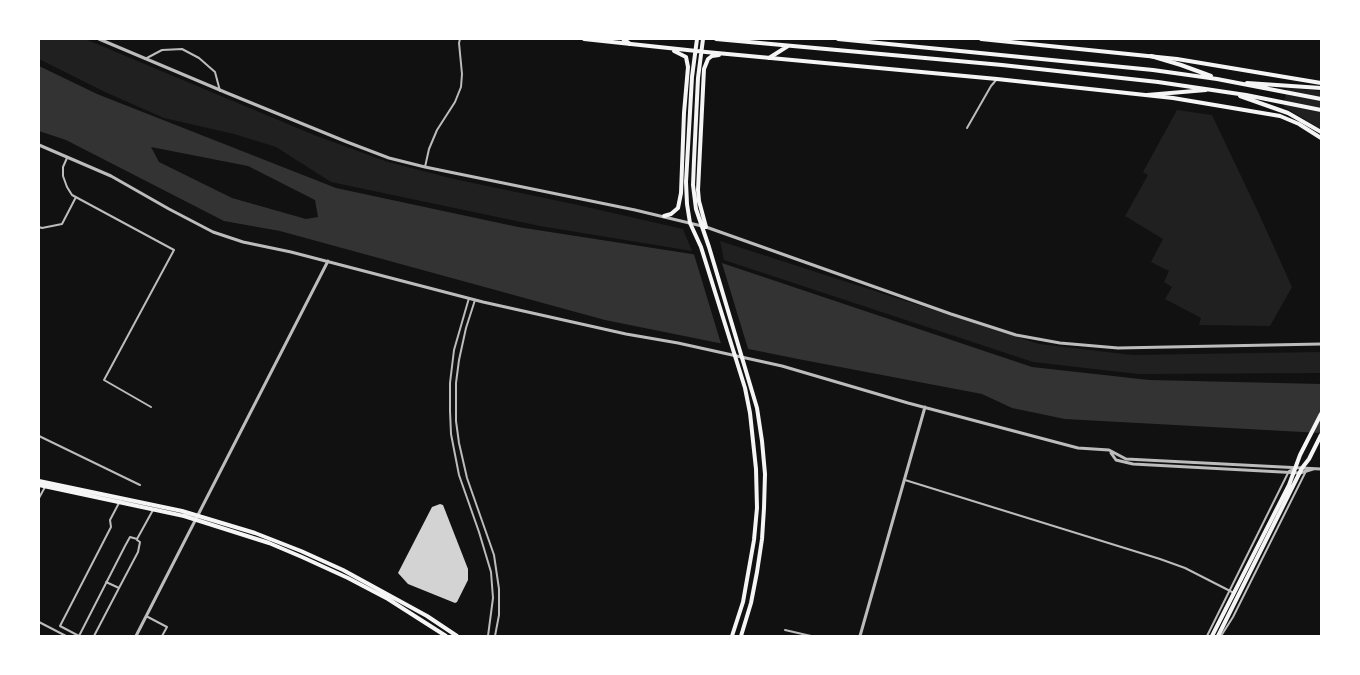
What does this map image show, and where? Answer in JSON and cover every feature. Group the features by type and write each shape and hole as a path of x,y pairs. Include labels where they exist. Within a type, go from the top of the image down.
{"main road":[{"path":"584,39 1173,98 1277,115 1295,122 1321,138"},
{"path":"623,39 630,44"},
{"path":"697,39 692,77 686,182 687,204 690,223 701,248 745,388 756,469 754,540 743,602 732,636"},
{"path":"703,39 698,78 693,185 696,209 704,227"},
{"path":"716,39 1146,80 1321,110"},
{"path":"838,39 1131,67 1235,82 1321,99"},
{"path":"981,39 1151,56 1321,83"},
{"path":"769,58 788,46"},
{"path":"663,216 671,214 678,208 681,193 687,60 684,55 665,48"},
{"path":"726,54 712,56 704,69 698,190 704,227 757,408 765,474 765,508 758,572 741,636"},
{"path":"1151,56 1217,79"},
{"path":"1235,82 1321,88"},
{"path":"1147,95 1210,90"},
{"path":"1231,93 1282,111 1321,132"},
{"path":"1212,636 1289,484 1293,470 1321,414"},
{"path":"1219,636 1321,435"},
{"path":"39,483 142,502 255,533 326,562 427,616 457,636"},
{"path":"39,483 45,487 198,517 269,543 319,564 388,599 446,636"}],"street":[{"path":"99,39 220,91 389,158 690,223 985,326 1041,340 1118,348 1321,345"},
{"path":"425,167 437,130 455,102 461,87 460,39"},
{"path":"145,59 162,50 182,49 200,58 215,72 220,91"},
{"path":"967,128 997,79"},
{"path":"39,145 121,181 220,235 243,242 328,261 475,300 782,366 925,407 1078,447 1109,450 1126,459 1303,471 1321,469"},
{"path":"67,157 63,167 63,176 68,190 76,197 174,250 104,380 151,407"},
{"path":"681,193 686,182 682,173"},
{"path":"39,227 62,224 76,197"},
{"path":"136,636 328,261"},
{"path":"469,298 454,350 450,382 451,434 459,475 491,572 493,598 488,636"},
{"path":"475,300 459,360 456,383 456,421 462,461 495,562 499,589 499,615 495,636"},
{"path":"860,636 925,407"},
{"path":"39,436 140,485"},
{"path":"1109,450 1116,460 1133,464 1293,470"},
{"path":"1207,636 1293,470"},
{"path":"904,480 1160,559 1185,568 1234,593"},
{"path":"39,498 45,487"},
{"path":"94,636 138,552 140,542 137,539 130,537 79,636 60,626 111,527 110,520 120,501"},
{"path":"137,539 154,509"},
{"path":"106,582 119,588"},
{"path":"146,616 167,627 162,636"},
{"path":"39,622 66,636"},
{"path":"785,630 811,636"}],"shaded area":[{"path":"39,39 85,39 314,135 388,162 454,179 683,229 692,251 540,226 331,182 276,147 234,134 164,118 105,92 39,59"},
{"path":"39,66 97,94 336,188 518,227 698,255 1032,367 1149,380 1321,384 1321,433 1065,419 1012,408 982,394 605,320 280,231 224,221 66,140 39,131","holes":["151,147 248,166 315,200 318,217 306,219 232,198 159,162"]},
{"path":"1287,88 1321,91 1321,129 1284,107"},
{"path":"1177,110 1212,115 1292,287 1270,326 1199,325 1201,318 1165,299 1172,287 1164,282 1169,271 1151,262 1163,239 1125,216 1148,175 1143,172"},
{"path":"720,241 1039,344 1132,355 1321,352 1321,373 1138,374 1033,362 724,260"}],"pier":[{"path":"693,251 721,260 749,352 722,347"}],"building":[{"path":"443,505 468,569 468,580 455,603 408,584 398,573 432,507"}]}
